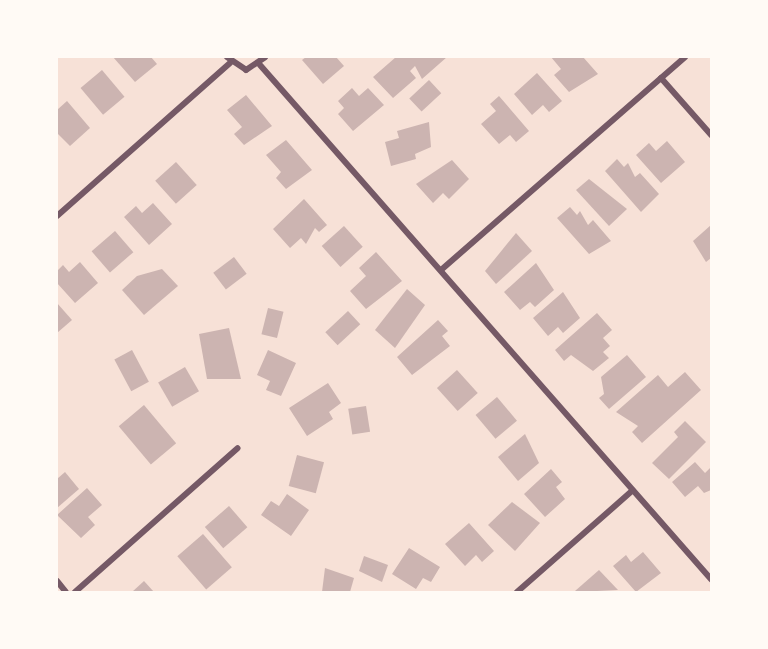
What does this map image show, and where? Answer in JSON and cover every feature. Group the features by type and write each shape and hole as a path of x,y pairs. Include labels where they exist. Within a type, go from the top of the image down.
{"street":[{"path":"57,216 229,60 243,70 260,65 265,57"},
{"path":"441,270 685,57"},
{"path":"260,65 711,579"},
{"path":"661,78 711,135"},
{"path":"75,592 238,448"},
{"path":"517,592 633,490"},
{"path":"57,581 66,592"}],"building":[{"path":"113,57 151,57 157,64 135,82"},
{"path":"306,57 336,57 344,66 323,84 302,60"},
{"path":"396,57 447,57 422,79 415,66 410,71 416,78 393,98 373,77"},
{"path":"551,57 583,57 598,74 569,92 554,75 561,69"},
{"path":"102,70 124,97 103,115 81,88"},
{"path":"537,73 562,101 549,112 543,105 532,115 514,94"},
{"path":"429,80 441,93 422,112 409,98"},
{"path":"352,88 359,96 368,88 384,105 353,131 338,114 344,108 338,101"},
{"path":"246,95 272,126 244,145 234,134 242,127 227,110"},
{"path":"499,96 529,131 516,142 510,135 499,144 481,124 496,111 490,104"},
{"path":"67,101 90,128 70,146 57,133 57,110"},
{"path":"429,122 431,147 415,154 416,159 391,166 385,142 399,138 397,131"},
{"path":"286,140 312,170 286,189 276,178 281,172 266,155"},
{"path":"667,141 685,162 661,183 636,155 649,143 656,151"},
{"path":"617,159 624,167 628,163 635,177 640,173 659,194 641,212 605,171"},
{"path":"452,160 469,179 449,199 443,193 433,203 416,184"},
{"path":"176,162 197,185 176,204 155,181"},
{"path":"589,179 627,209 609,226 576,190"},
{"path":"304,199 327,225 319,232 315,228 306,244 301,238 290,248 273,229"},
{"path":"153,203 172,224 149,245 124,217 136,206 142,213"},
{"path":"570,207 577,215 580,211 588,225 593,220 611,241 589,254 557,218"},
{"path":"711,225 711,258 706,262 693,241"},
{"path":"344,226 363,247 340,267 322,246"},
{"path":"115,231 133,252 110,272 92,251"},
{"path":"516,233 532,251 496,284 485,271"},
{"path":"376,252 402,281 366,309 350,291 366,276 359,268"},
{"path":"234,257 247,274 226,289 213,273"},
{"path":"80,262 98,283 75,303 57,283 57,271 63,265 69,272"},
{"path":"536,263 554,290 535,307 530,302 520,310 504,292"},
{"path":"162,269 178,286 144,315 122,290 137,276"},
{"path":"407,289 425,305 395,348 375,330"},
{"path":"563,292 580,318 563,333 558,327 548,336 533,318"},
{"path":"57,303 72,320 57,333"},
{"path":"268,308 284,312 277,338 261,334"},
{"path":"348,311 360,324 338,345 325,332"},
{"path":"597,313 612,330 603,338 610,346 603,352 609,358 593,371 571,355 564,361 555,350"},
{"path":"438,320 448,331 442,336 450,346 412,375 397,357"},
{"path":"229,328 241,379 207,379 199,334"},
{"path":"132,350 149,382 131,391 114,359"},
{"path":"268,350 296,363 281,396 266,390 270,381 257,375"},
{"path":"627,355 646,377 609,409 599,398 604,394 601,377"},
{"path":"185,367 199,391 172,407 158,382"},
{"path":"457,370 478,393 458,411 437,388"},
{"path":"685,372 701,390 642,443 632,432 638,426 616,412 658,375 668,387"},
{"path":"328,383 341,403 329,412 333,419 307,436 289,408"},
{"path":"497,397 517,421 495,439 476,415"},
{"path":"144,405 176,443 151,465 119,426"},
{"path":"366,406 370,432 352,434 348,409"},
{"path":"685,421 706,442 669,479 652,463 678,437 674,432"},
{"path":"525,434 539,463 518,481 498,457"},
{"path":"297,455 324,462 316,493 289,486"},
{"path":"695,462 705,473 711,467 711,490 704,493 698,486 685,497 672,482"},
{"path":"551,469 562,482 556,487 565,499 545,517 524,494"},
{"path":"65,472 79,489 57,508 57,479"},
{"path":"87,488 102,505 88,517 95,525 81,538 57,515"},
{"path":"287,494 309,510 291,536 261,515 271,501 279,506"},
{"path":"512,502 540,523 515,551 488,525"},
{"path":"229,506 247,527 223,548 205,527"},
{"path":"469,523 494,551 482,562 476,555 465,566 445,544"},
{"path":"203,534 232,567 206,590 177,556"},
{"path":"409,548 440,567 431,582 423,578 416,589 392,574"},
{"path":"643,552 661,573 636,592 613,566 626,555 631,562"},
{"path":"364,556 388,565 382,582 359,571"},
{"path":"325,568 354,578 350,592 322,592"},
{"path":"599,570 618,590 575,591"},
{"path":"144,581 154,592 132,592"}]}
